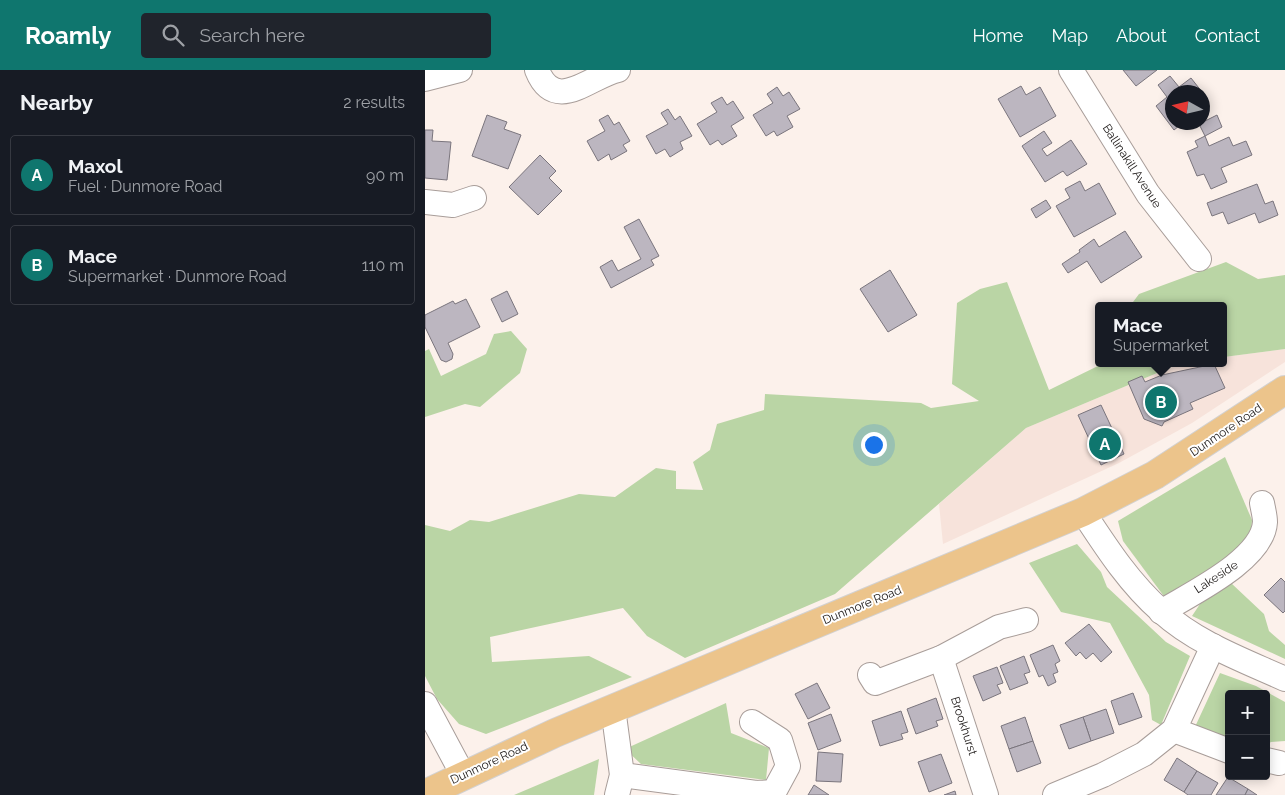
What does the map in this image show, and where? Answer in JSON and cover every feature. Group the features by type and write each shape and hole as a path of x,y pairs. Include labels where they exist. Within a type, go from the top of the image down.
{"main road":[{"name":"Dunmore Road","path":"425,794 463,774 613,708 1083,512 1179,461 1285,390"}],"street":[{"path":"425,78 460,70"},
{"path":"537,70 542,81 556,91 572,92 607,72 618,70"},
{"name":"Ballinakill Avenue","path":"1071,70 1148,194 1199,259"},
{"path":"425,202 453,205 474,198"},
{"name":"Lakeside","path":"1161,612 1239,563 1259,540 1265,523 1262,503"},
{"path":"1083,512 1120,567 1161,612 1213,646 1285,679"},
{"path":"870,675 875,683 941,658 999,627 1026,620"},
{"path":"1060,794 1143,754 1174,730 1213,646"},
{"name":"Brookhurst","path":"941,658 986,795"},
{"path":"425,704 463,774"},
{"path":"613,708 620,785 756,793 774,792 788,766 781,740 752,722"},
{"path":"1174,730 1225,749"}],"shaded area":[{"path":"1285,349 1285,362 1192,423 1119,463 943,544 939,504 1026,428 1171,367 1227,367 1227,357"}],"green space":[{"path":"1226,262 1258,279 1285,275 1285,349 1227,357 1227,302 1133,302 1139,294"},
{"path":"1007,282 1049,390 1096,367 1171,367 1026,428 835,594 685,658 647,636 623,608 490,637 492,662 589,656 632,677 486,734 459,724 437,699 425,676 425,525 450,531 470,520 489,522 579,494 615,497 656,468 676,471 676,489 703,490 693,462 710,450 717,424 764,410 765,394 921,403 931,408 979,401 952,384 957,303 980,289"},
{"path":"511,331 527,349 520,373 480,407 465,404 425,417 425,351 429,349 441,376 486,354 494,334"},
{"path":"1225,457 1252,520 1251,534 1242,549 1166,599 1123,541 1118,521"},
{"path":"1077,544 1101,572 1107,587 1166,642 1190,656 1161,725 1152,720 1149,695 1110,623 1061,612 1029,563"},
{"path":"1231,583 1264,614 1269,631 1285,645 1285,659 1192,616 1200,604"},
{"path":"1220,673 1263,690 1225,690 1225,741 1194,729"},
{"path":"1270,694 1285,702 1285,741 1271,742"},
{"path":"726,703 731,733 769,748 766,780 641,764 625,749"},
{"path":"599,759 594,795 514,795"}],"building":[{"path":"1123,70 1157,70 1136,86"},
{"path":"1170,76 1177,85 1165,85 1165,94 1158,85"},
{"path":"1191,78 1196,85 1182,85"},
{"path":"1021,86 1026,95 1040,87 1056,116 1020,137 998,99"},
{"path":"777,87 783,96 789,92 800,109 787,116 793,127 777,136 774,131 766,136 753,115 773,103 767,94"},
{"path":"722,97 727,105 733,101 744,118 731,126 737,136 722,145 718,140 710,145 697,124 717,112 711,103"},
{"path":"1165,99 1165,118 1156,106"},
{"path":"668,109 675,120 680,116 692,136 680,142 683,149 670,157 665,149 656,154 646,136 668,124 661,113"},
{"path":"487,115 507,122 504,129 521,135 508,169 472,156"},
{"path":"608,115 614,125 619,122 630,141 623,145 627,151 611,160 609,154 598,161 587,141 605,131 599,120"},
{"path":"1217,115 1222,127 1205,136 1202,130 1210,130 1210,118"},
{"path":"425,130 433,130 432,141 451,142 447,180 425,178"},
{"path":"1044,131 1052,143 1042,149 1047,156 1071,140 1087,164 1067,176 1063,171 1045,182 1022,146"},
{"path":"1205,136 1209,146 1229,137 1233,146 1246,141 1252,155 1221,168 1227,182 1211,189 1204,174 1197,176 1187,152 1198,147 1195,141"},
{"path":"540,155 556,171 549,178 562,191 538,215 509,187"},
{"path":"1080,181 1085,191 1099,183 1116,214 1074,237 1056,206 1070,198 1065,189"},
{"path":"1257,184 1265,204 1273,201 1278,215 1259,223 1255,213 1228,224 1223,212 1212,216 1207,203"},
{"path":"1046,200 1051,208 1036,218 1031,209"},
{"path":"639,219 659,256 651,260 654,265 611,288 600,267 612,260 618,271 641,259 624,227"},
{"path":"1125,231 1142,257 1101,283 1087,261 1068,273 1062,264 1080,252 1079,250 1094,239 1099,247"},
{"path":"890,270 917,315 888,332 860,289"},
{"path":"507,291 518,314 502,322 491,299"},
{"path":"466,299 480,327 448,343 453,354 452,359 446,362 441,360 425,327 425,315 453,301 455,304"},
{"path":"1200,367 1215,367 1225,388 1190,403 1193,409 1164,422 1162,426 1144,419 1128,382 1142,376 1145,382 1162,375"},
{"path":"1101,405 1124,454 1101,465 1078,415"},
{"path":"1281,578 1285,582 1285,611 1283,613 1264,595"},
{"path":"1089,624 1112,652 1101,662 1093,653 1086,659 1080,652 1076,656 1065,643"},
{"path":"1053,645 1060,661 1055,664 1058,672 1053,674 1056,682 1048,686 1043,675 1039,677 1030,655"},
{"path":"1024,656 1030,672 1024,674 1028,683 1010,690 1000,666"},
{"path":"997,667 1003,683 997,685 1001,693 983,701 973,676"},
{"path":"817,683 830,708 808,719 795,694"},
{"path":"1133,693 1142,717 1119,725 1111,701"},
{"path":"936,698 943,719 936,721 938,726 916,734 907,709"},
{"path":"1106,709 1114,733 1091,741 1083,717"},
{"path":"901,711 908,732 901,734 903,739 880,746 872,721"},
{"path":"831,714 841,741 818,750 808,723"},
{"path":"1025,717 1033,741 1009,749 1001,726"},
{"path":"1083,717 1091,741 1069,749 1060,725"},
{"path":"1033,741 1041,763 1017,772 1009,749"},
{"path":"818,752 843,754 841,782 816,781"},
{"path":"941,754 952,783 929,792 918,762"},
{"path":"1177,758 1197,771 1184,792 1164,780"},
{"path":"1197,771 1218,783 1211,795 1188,795 1184,792"},
{"path":"1226,780 1233,780 1248,789 1245,795 1216,795"},
{"path":"814,785 829,795 808,795"},
{"path":"1248,789 1257,795 1245,795"},
{"path":"955,791 956,795 944,795"}],"place":[{"name":"Mace","path":"1161,402"},
{"name":"Maxol","path":"1105,444"}]}
